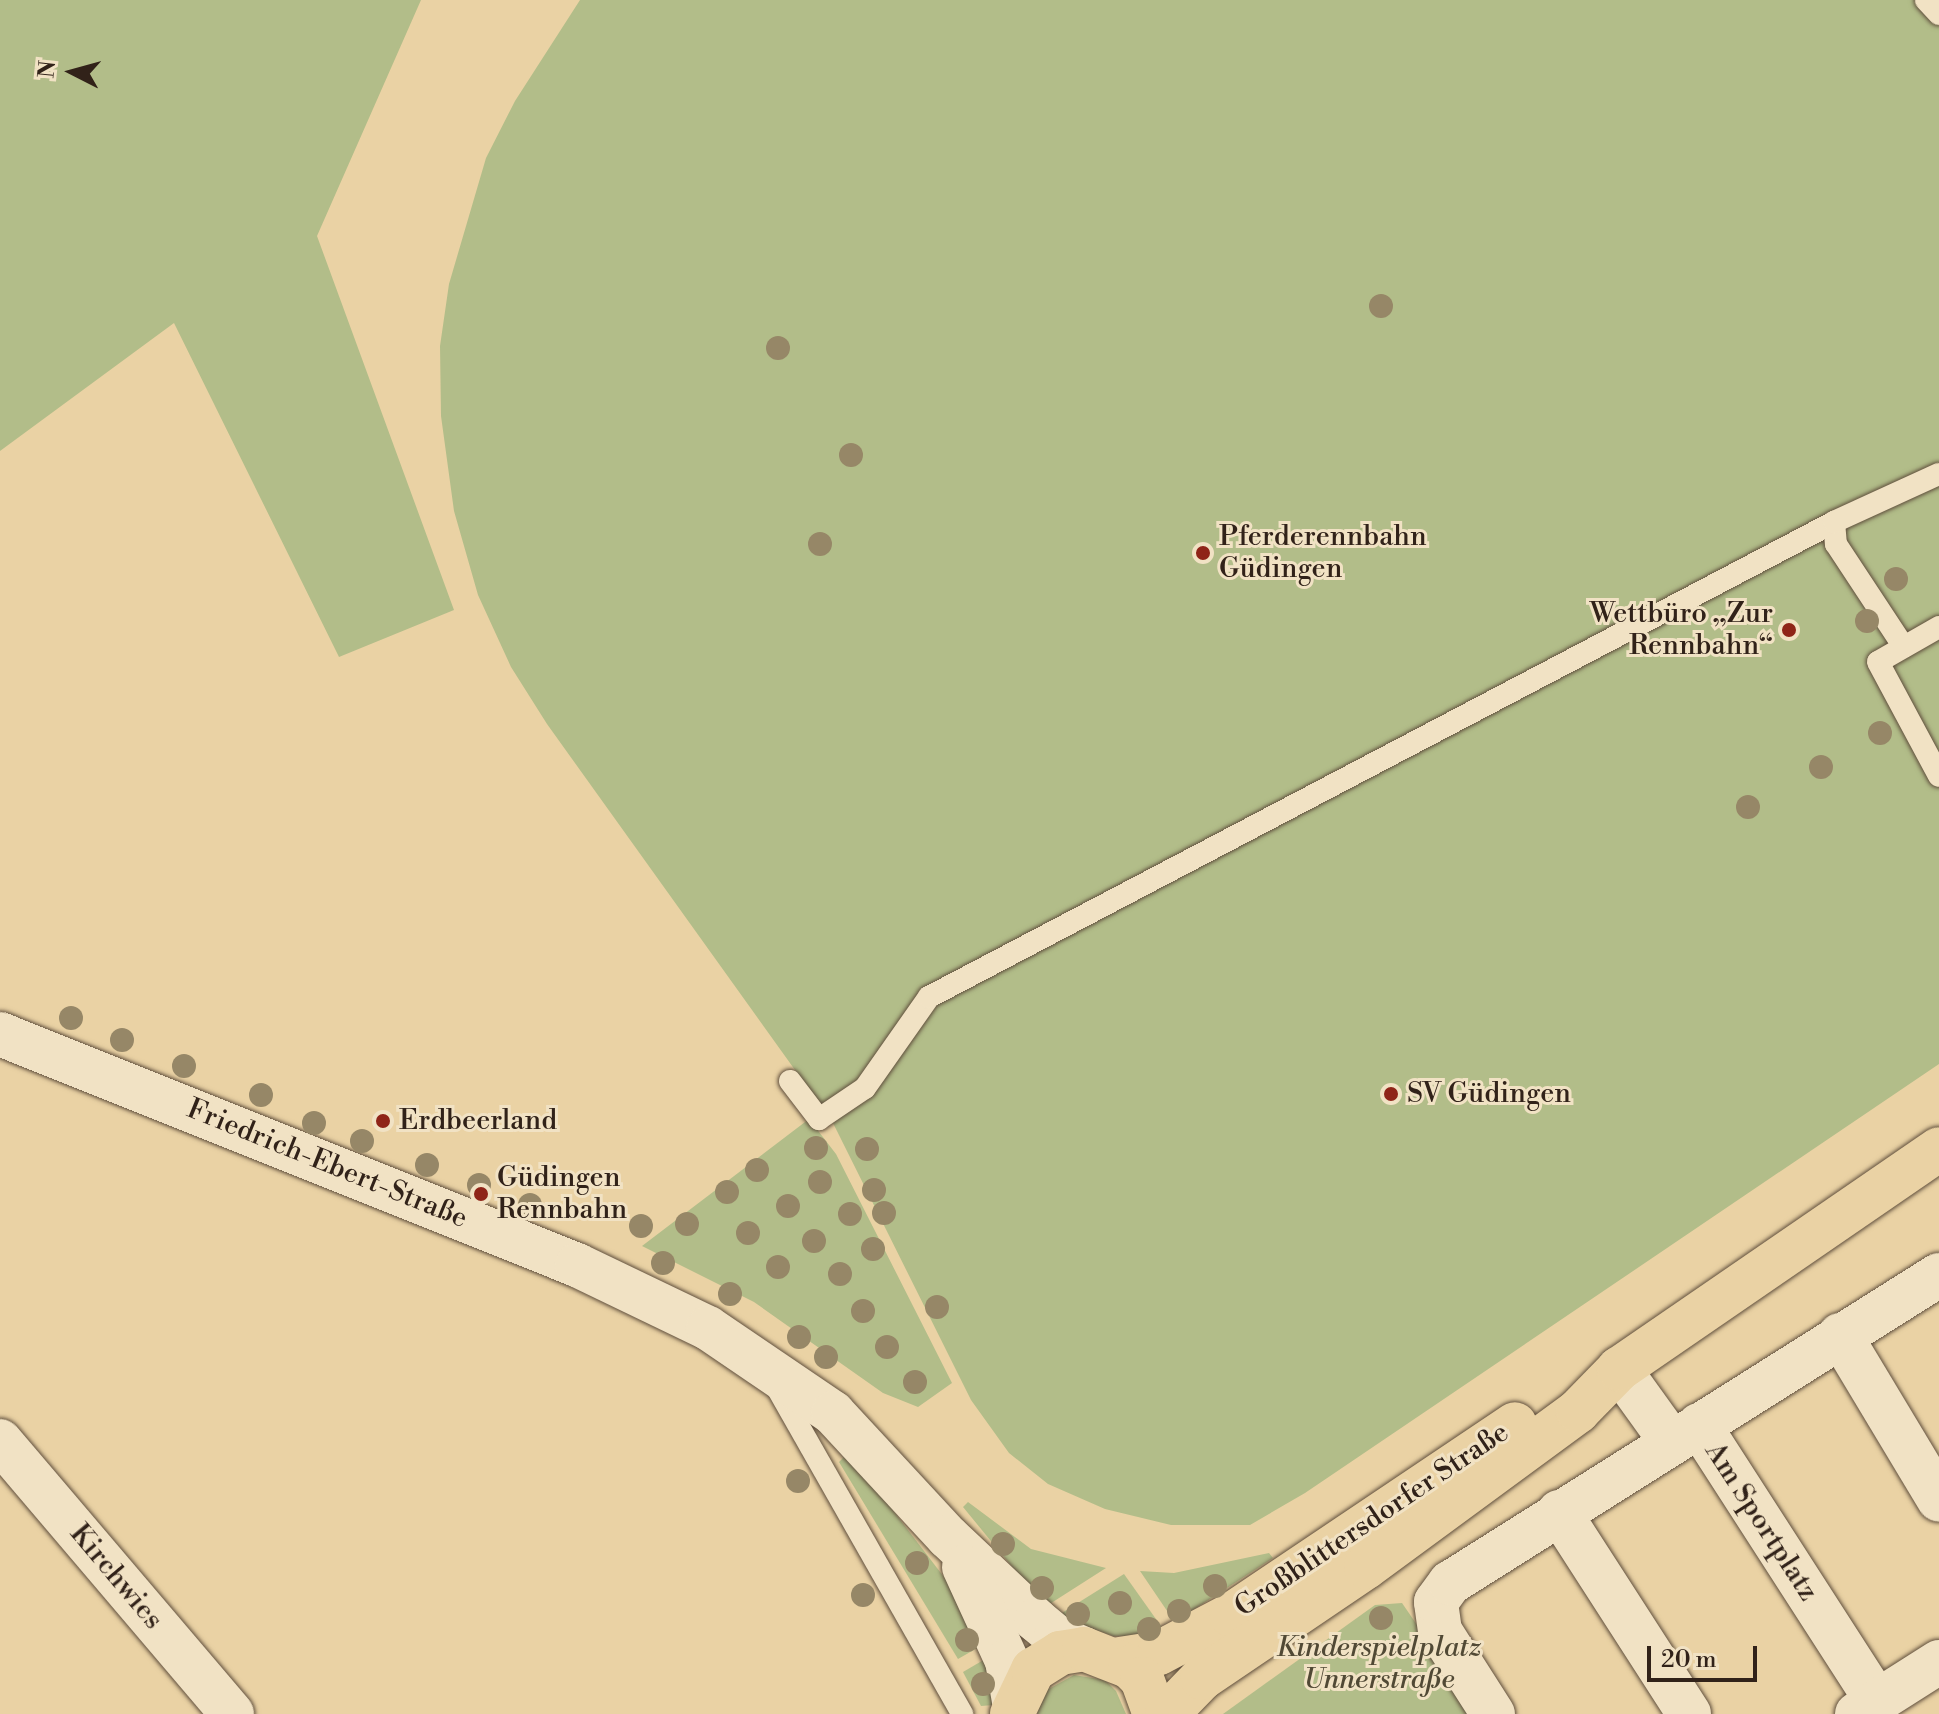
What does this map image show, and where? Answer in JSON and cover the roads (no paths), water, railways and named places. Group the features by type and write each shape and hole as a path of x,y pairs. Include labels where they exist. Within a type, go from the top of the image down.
{"main road":[{"name":"Großblittersdorfer Straße","path":"1167,1714 1202,1678 1366,1567 1578,1411 1619,1369 1939,1149"},
{"name":"Großblittersdorfer Straße","path":"1013,1708 1044,1661 1102,1654 1159,1653 1231,1615 1563,1392 1619,1369"},
{"path":"1102,1654 1142,1679 1155,1714"}],"street":[{"name":"Friedrich-Ebert-Straße","path":"0,1034 608,1278 762,1360 833,1413 948,1537 1056,1637 1102,1654"},
{"name":"Am Sportplatz","path":"1493,1714 1440,1631 1436,1602 1450,1583 1939,1275"},
{"path":"1840,1335 1939,1500"},
{"name":"Am Sportplatz","path":"1619,1369 1685,1433 1866,1707"},
{"name":"Kirchwies","path":"0,1441 232,1714"},
{"path":"1559,1512 1678,1710"},
{"name":"Friedrich-Ebert-Straße","path":"948,1537 986,1608 1007,1661 1013,1708"},
{"path":"1866,1707 1939,1662"}],"lane":[{"path":"1926,0 1939,14"},
{"path":"790,1081 819,1119 865,1088 929,997 1834,522 1939,474"},
{"path":"1834,522 1836,544 1904,647"},
{"path":"1939,627 1878,662 1939,776"},
{"path":"762,1360 962,1714"}],"place":[{"name":"Pferderennbahn Güdingen","path":"1203,553"},
{"name":"Wettbüro „Zur Rennbahn“","path":"1789,630"},
{"name":"SV Güdingen","path":"1391,1094"},
{"name":"Erdbeerland","path":"383,1121"},
{"name":"Güdingen Rennbahn","path":"481,1194"}],"park label":[{"name":"Kinderspielplatz Unnerstraße","path":"1379,1664"}]}
